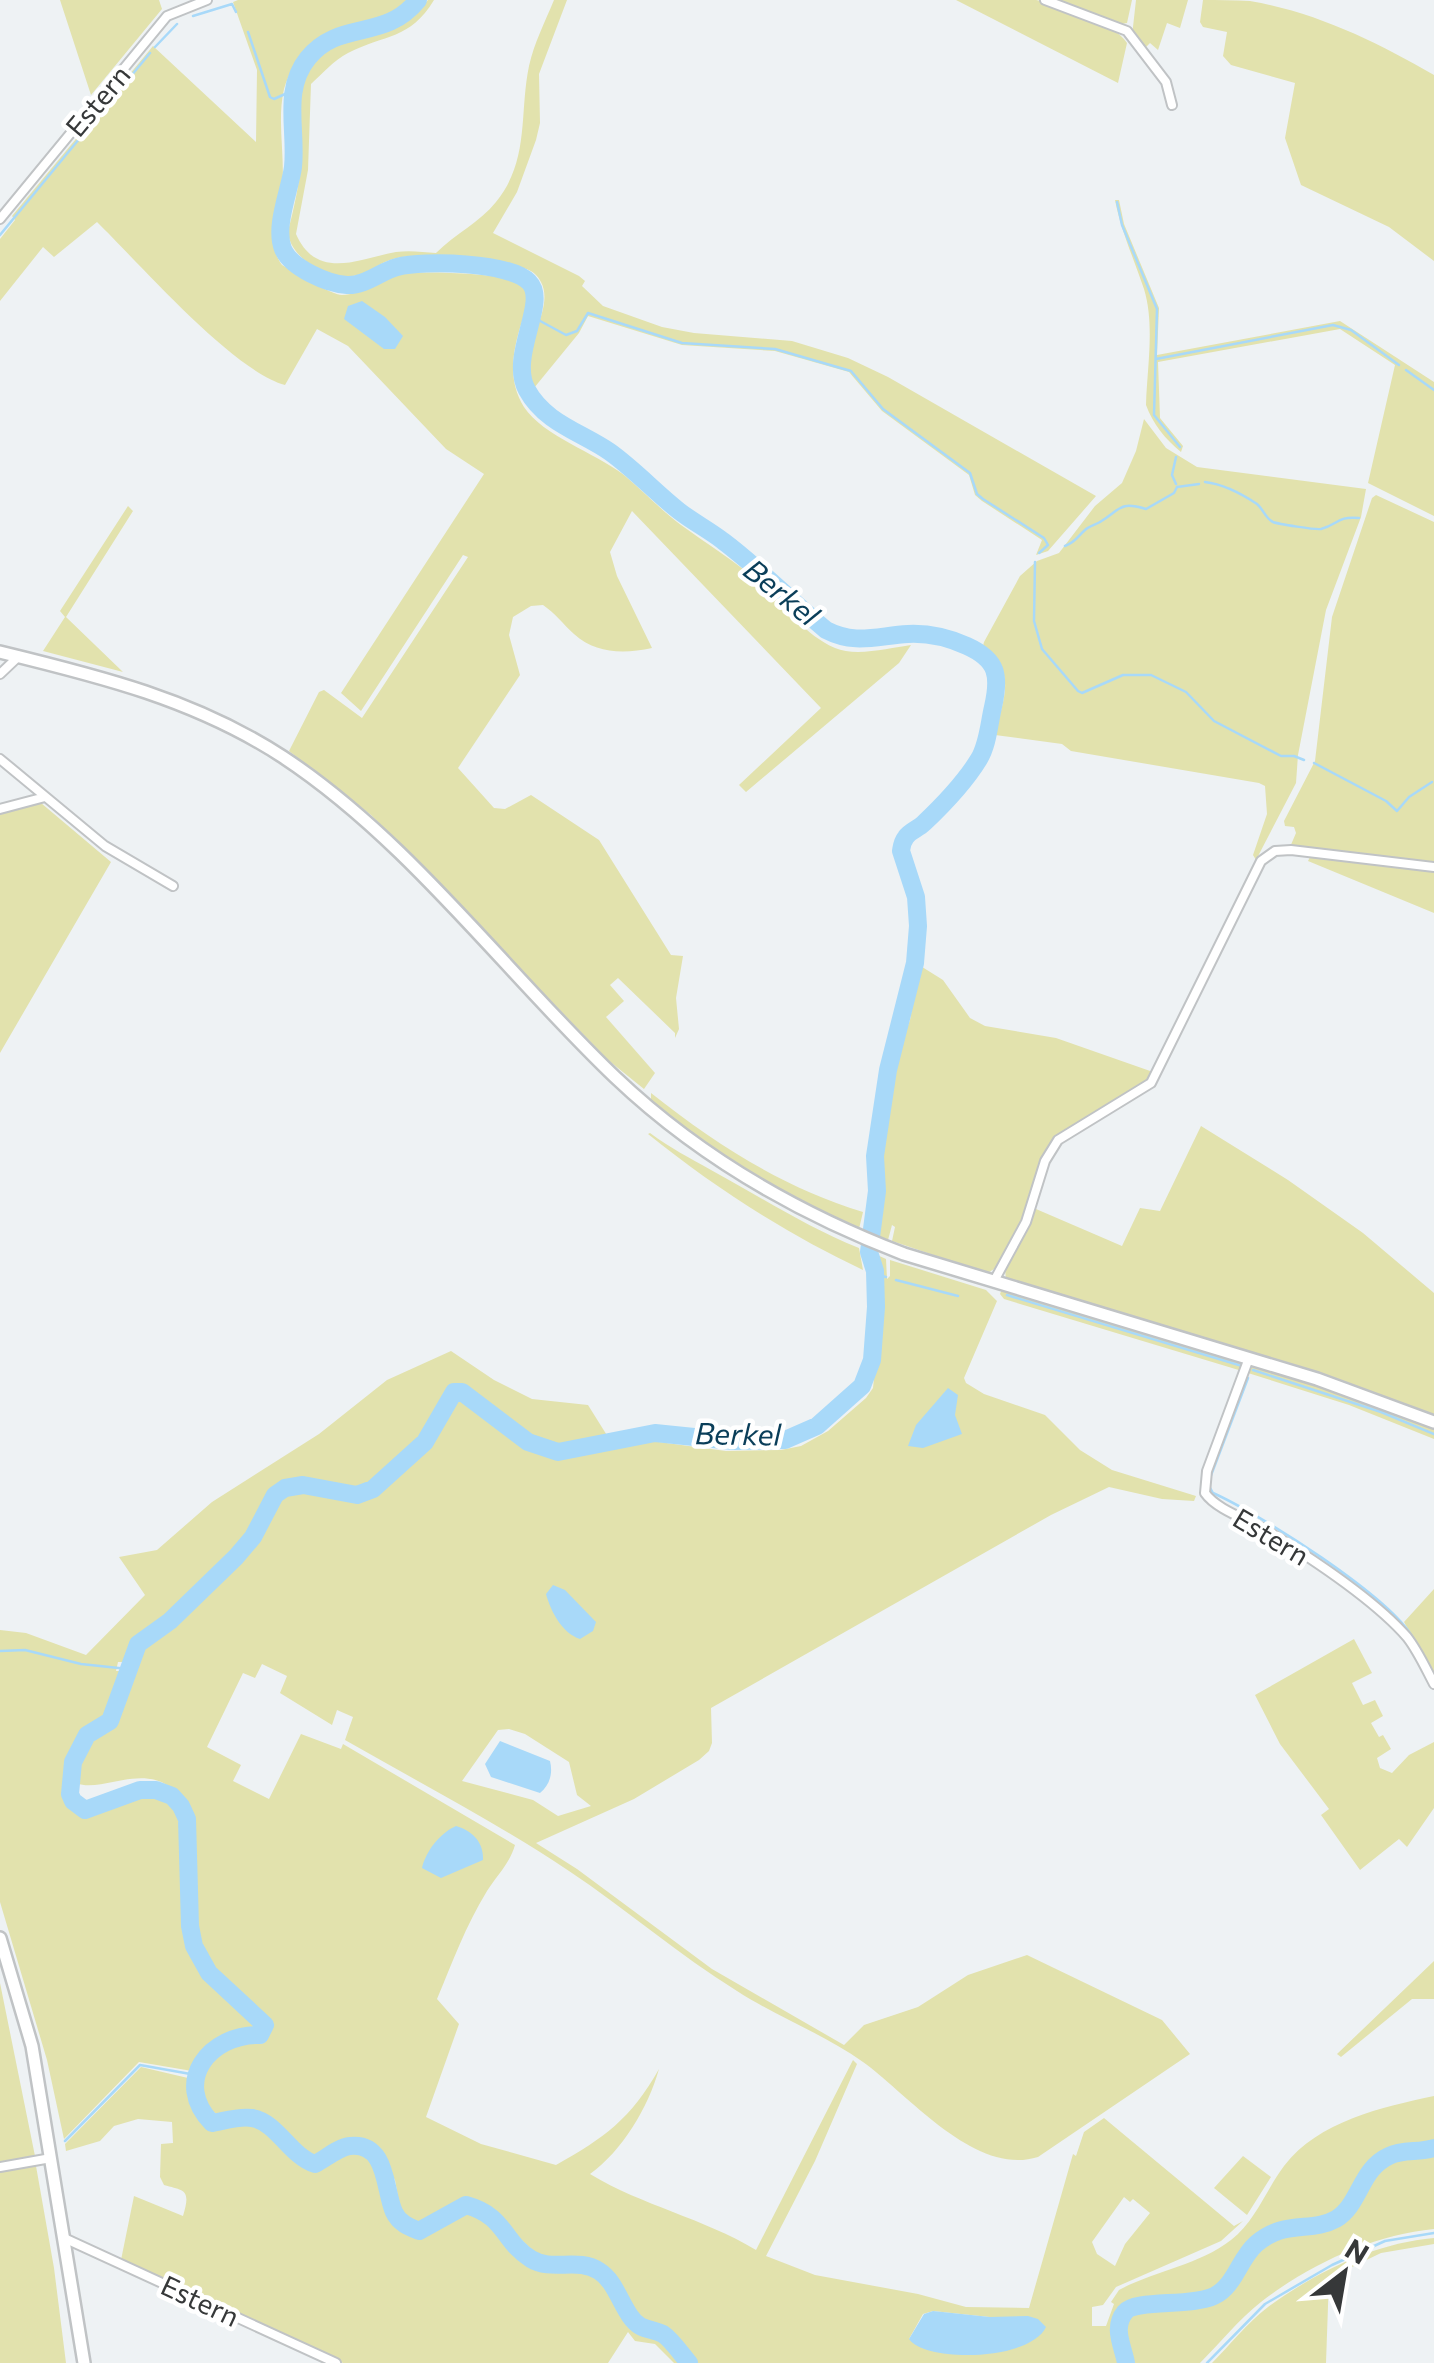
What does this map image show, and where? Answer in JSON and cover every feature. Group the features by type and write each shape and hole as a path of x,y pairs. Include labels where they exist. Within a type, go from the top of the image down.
{"street":[{"name":"Estern","path":"0,220 167,16 207,0"},
{"path":"1045,0 1127,31 1166,82 1172,105"},
{"path":"0,652 146,690 227,725 297,767 366,821 614,1076 650,1108 739,1174 844,1231 904,1254 1365,1394 1434,1422"},
{"path":"0,674 19,656"},
{"path":"0,760 105,846 172,886"},
{"path":"0,809 45,797"},
{"path":"994,1282 1026,1222 1045,1162 1058,1140 1151,1082 1261,861 1275,850 1290,850 1434,868"},
{"name":"Estern","path":"1249,1358 1207,1471 1205,1493 1219,1506 1236,1512 1291,1546 1376,1608 1407,1638 1434,1684"},
{"path":"0,1938 32,2046 84,2363"},
{"path":"0,2166 52,2158"},
{"name":"Estern","path":"64,2238 336,2363"}],"green space":[{"path":"60,0 159,0 162,9 91,95"},
{"path":"409,0 375,20 323,35 307,47 292,70 282,102 283,184 273,231 274,247 282,265 342,295 401,273 473,274 518,283 530,298 514,352 514,380 524,407 543,427 624,475 674,519 752,576 824,642 853,652 911,645 899,663 746,792 739,785 821,708 632,511 610,552 617,576 652,648 601,649 583,641 543,605 531,606 513,617 509,635 520,675 458,768 494,808 505,809 531,795 599,840 671,955 683,956 676,998 679,1029 675,1038 675,1033 618,978 610,985 624,1001 606,1017 655,1073 644,1089 608,1060 371,815 289,751 319,692 324,690 362,718 468,557 463,555 361,711 341,693 484,474 446,449 348,346 317,329 285,385 264,376 214,338 97,222 54,257 43,247 0,301 0,239 15,220 12,216 153,46 256,142 257,70 233,2"},
{"path":"428,0 434,0 416,22 343,56 311,84 308,170 296,234 316,258 341,263 401,251 436,253 490,209 507,186 519,153 526,84 537,41 554,0 567,0 539,74 540,123 536,140 517,192 493,233 579,276 585,281 582,286 603,306 662,327 792,341 848,358 1096,496 1048,551 1036,555 1042,540 975,495 969,475 882,411 849,372 775,351 682,345 588,316 534,388 528,358 543,310 544,291 531,271 417,256 393,259 363,274 347,276 324,272 303,259 288,231 300,171 300,98 308,68 334,47 406,19"},
{"path":"956,0 1036,0 1072,10 1111,28 1127,43 1118,83"},
{"path":"1052,0 1132,0 1127,23 1121,24"},
{"path":"1136,0 1188,0 1180,28 1167,23 1158,50 1150,43 1145,48 1132,36"},
{"path":"1203,0 1250,1 1299,13 1368,40 1434,75 1434,261 1389,227 1301,185 1285,138 1295,83 1231,65 1223,56 1227,32 1203,27 1200,22"},
{"path":"1115,200 1119,200 1124,224 1159,308 1157,355 1340,321 1434,382 1434,516 1368,483 1395,365 1340,329 1158,362 1160,418 1183,446 1181,452 1170,442 1146,405 1150,332 1147,303"},
{"path":"1144,419 1166,448 1197,467 1366,489 1361,517 1326,610 1296,783 1256,860 1253,855 1267,814 1265,786 1259,783 1071,751 1062,744 995,735 1004,698 1004,676 984,642 1020,576 1037,561 1059,553 1095,506 1122,483"},
{"path":"1376,495 1434,522 1434,865 1290,847 1296,833 1284,821 1315,761 1332,617"},
{"path":"128,506 133,511 66,617 123,672 43,651 65,617 60,611"},
{"path":"41,803 111,862 0,1053 0,814"},
{"path":"1311,855 1434,870 1434,913 1308,861"},
{"path":"919,965 943,980 970,1018 985,1026 1056,1038 1153,1072 1149,1080 1056,1138 1008,1251 987,1273 892,1241 892,1225 888,1240 877,1236 885,1177 881,1151 895,1062 910,1020"},
{"path":"651,1093 751,1163 805,1190 863,1212 859,1229 776,1189 725,1157 651,1103"},
{"path":"1201,1126 1363,1233 1434,1293 1434,1417 1329,1378 1006,1279 1005,1270 1036,1209 1122,1246 1140,1208 1160,1211"},
{"path":"650,1133 784,1211 859,1248 863,1270 751,1208 673,1154"},
{"path":"875,1254 886,1259 887,1279 890,1260 986,1290 997,1301 964,1378 966,1383 984,1394 1045,1415 1080,1450 1112,1470 1196,1496 1194,1501 1162,1499 1109,1487 1051,1515 711,1708 712,1743 699,1760 634,1799 536,1843 712,1969 844,2045 864,2025 918,2007 968,1975 1027,1955 1162,2020 1190,2054 1038,2157 1014,2160 990,2155 944,2129 863,2062 715,1977 542,1853 345,1740 353,1717 337,1710 332,1725 280,1693 287,1676 262,1664 255,1678 243,1673 207,1747 241,1765 233,1781 269,1799 301,1734 341,1749 343,1744 515,1845 472,1917 437,1999 459,2024 426,2117 481,2144 556,2165 615,2126 659,2069 632,2128 590,2174 756,2250 853,2060 857,2064 815,2161 766,2256 815,2275 966,2307 1029,2308 1073,2154 1076,2156 1084,2132 1104,2118 1234,2226 1243,2221 1221,2241 1116,2287 1103,2305 1092,2307 1092,2326 1106,2326 1114,2304 1111,2302 1119,2290 1205,2256 1231,2240 1254,2215 1284,2166 1298,2151 1333,2127 1373,2111 1434,2096 1434,2141 1394,2150 1374,2161 1333,2216 1284,2224 1261,2235 1213,2291 1175,2298 1143,2297 1122,2304 1111,2324 1122,2363 695,2363 667,2331 635,2315 623,2289 594,2261 540,2257 475,2202 454,2205 415,2226 401,2214 395,2180 373,2145 350,2140 311,2159 261,2115 217,2114 205,2107 202,2086 212,2059 228,2047 264,2043 272,2029 254,2004 219,1974 200,1947 192,1902 196,1830 191,1810 174,1790 146,1778 89,1785 65,1777 67,1800 86,1816 120,1800 143,1795 166,1799 176,1806 180,1819 185,1928 190,1948 205,1976 256,2026 219,2041 192,2071 139,2062 64,2139 47,2060 0,1902 0,1630 26,1633 86,1655 145,1595 119,1557 157,1550 212,1502 319,1434 387,1380 451,1351 494,1380 532,1399 588,1405 608,1437 560,1447 533,1442 464,1388 453,1389 443,1399 416,1447 374,1485 352,1491 296,1482 274,1491 249,1536 234,1553 167,1618 135,1643 127,1662 118,1662 116,1671 121,1671 110,1708 77,1741 69,1763 93,1737 111,1726 128,1695 128,1679 141,1647 172,1624 256,1541 279,1497 297,1490 351,1499 377,1492 423,1451 456,1396 528,1447 556,1456 644,1440 726,1451 801,1446 828,1431 873,1388 882,1274","holes":["498,1730 525,1734 569,1762 577,1795 591,1806 558,1816 533,1800 462,1781","1124,2197 1130,2202 1133,2199 1150,2213 1125,2244 1115,2266 1097,2254 1092,2242","933,2311 999,2318 909,2339 923,2314"]},
{"path":"1002,1289 1241,1361 1242,1371 1004,1299"},
{"path":"1253,1364 1434,1428 1434,1439 1349,1405 1248,1373"},
{"path":"1434,1589 1434,1676 1404,1622"},
{"path":"1354,1639 1372,1673 1352,1683 1363,1705 1375,1700 1383,1716 1371,1723 1391,1749 1377,1758 1380,1768 1392,1773 1409,1755 1434,1742 1434,1808 1407,1847 1399,1839 1360,1870 1321,1815 1329,1809 1280,1744 1255,1695"},
{"path":"1434,1961 1434,1999 1412,1999 1341,2057 1337,2054"},
{"path":"0,1983 35,2156 0,2162"},
{"path":"141,2067 188,2078 200,2121 212,2126 253,2122 306,2167 311,2169 349,2154 370,2160 380,2178 388,2216 412,2234 430,2233 471,2211 490,2223 530,2263 554,2271 597,2275 630,2324 649,2337 660,2339 681,2363 674,2363 655,2344 635,2341 628,2332 608,2363 343,2363 121,2260 134,2196 183,2216 186,2196 164,2185 160,2177 161,2144 173,2143 172,2122 138,2119 114,2126 100,2141 66,2151 65,2144"},
{"path":"1434,2154 1434,2229 1365,2245 1300,2275 1237,2323 1200,2363 1130,2363 1123,2339 1125,2322 1135,2315 1220,2297 1231,2287 1251,2254 1268,2241 1337,2227 1378,2170 1395,2160"},
{"path":"1243,2156 1271,2177 1247,2215 1214,2188"},
{"path":"36,2166 66,2363 0,2363 0,2172"},
{"path":"1434,2238 1434,2244 1381,2253 1329,2278 1326,2363 1212,2363 1260,2313 1306,2282 1368,2253"}],"water":[{"path":"362,301 403,336 395,349 384,349 344,319 348,306"},
{"path":"948,1388 958,1395 955,1415 962,1434 923,1448 908,1446 916,1425"},
{"path":"553,1585 565,1590 596,1622 593,1631 580,1639 563,1627 546,1594"},
{"path":"500,1741 550,1761 550,1778 540,1793 491,1777 485,1764"},
{"path":"456,1826 476,1839 483,1860 441,1878 422,1868 434,1843"},
{"path":"933,2311 1028,2316 1046,2327 1020,2347 956,2355 919,2347 909,2339 924,2314"}],"waterway":[{"name":"Berkel","path":"418,0 391,21 334,38 308,58 300,70 293,97 293,167 280,230 287,256 311,274 347,285 397,267 426,264 466,264 519,275 534,291 522,376 543,411 619,459 679,511 736,551 826,630 856,638 908,634 938,637 977,651 994,670 995,696 979,759 946,800 908,835 901,851 916,897 918,926 915,963 888,1070 875,1156 877,1191 869,1252 875,1271 872,1360 862,1386 817,1426 785,1440 733,1441 655,1433 558,1452 528,1442 462,1392 454,1392 425,1442 373,1489 357,1495 303,1485 285,1488 275,1495 253,1537 236,1557 170,1621 138,1644 110,1721 87,1735 73,1762 70,1794 85,1810 140,1790 156,1790 172,1796 187,1819 194,1946 209,1973 265,2025 260,2035 225,2043 202,2063 195,2092 212,2123 242,2118 261,2121 315,2164 350,2146 372,2152 382,2169 394,2212 405,2224 419,2231 466,2205 479,2210 531,2259 599,2271 634,2321 663,2334 689,2363"},
{"path":"193,16 232,4 236,12"},
{"path":"155,47 177,24"},
{"path":"248,32 270,97 274,99 294,90"},
{"path":"0,235 150,53"},
{"path":"1117,202 1122,225 1157,309 1154,415 1180,447"},
{"path":"531,316 566,335 577,331 588,313 682,343 775,349 851,371 883,409 970,473 977,494 1044,538 1048,545 1039,553"},
{"path":"1156,359 1333,325 1351,330 1399,365"},
{"path":"1406,370 1434,390"},
{"path":"1176,457 1172,475 1176,484"},
{"path":"1205,482 1245,497 1276,523 1321,529 1342,519 1359,518"},
{"path":"1065,546 1121,508 1146,509 1174,493 1177,487 1199,484"},
{"path":"1035,562 1034,621 1042,649 1078,691 1082,693 1123,675 1151,675 1186,692 1214,721 1281,756 1304,760"},
{"path":"1314,763 1386,801 1397,811 1409,797 1432,782"},
{"path":"875,1274 886,1277"},
{"path":"896,1280 958,1296"},
{"path":"1007,1295 1242,1366"},
{"path":"1253,1370 1381,1412 1434,1434"},
{"path":"1210,1478 1248,1378"},
{"path":"1209,1486 1213,1493 1291,1537 1352,1579 1413,1638"},
{"path":"0,1651 25,1650 81,1664 128,1669"},
{"path":"65,2141 140,2065 196,2075"},
{"name":"Berkel","path":"1126,2363 1119,2331 1125,2312 1140,2306 1214,2296 1227,2286 1250,2250 1267,2236 1336,2219 1379,2162 1394,2154 1434,2148"},
{"path":"1207,2363 1265,2304 1332,2265 1385,2241 1434,2233"}]}
